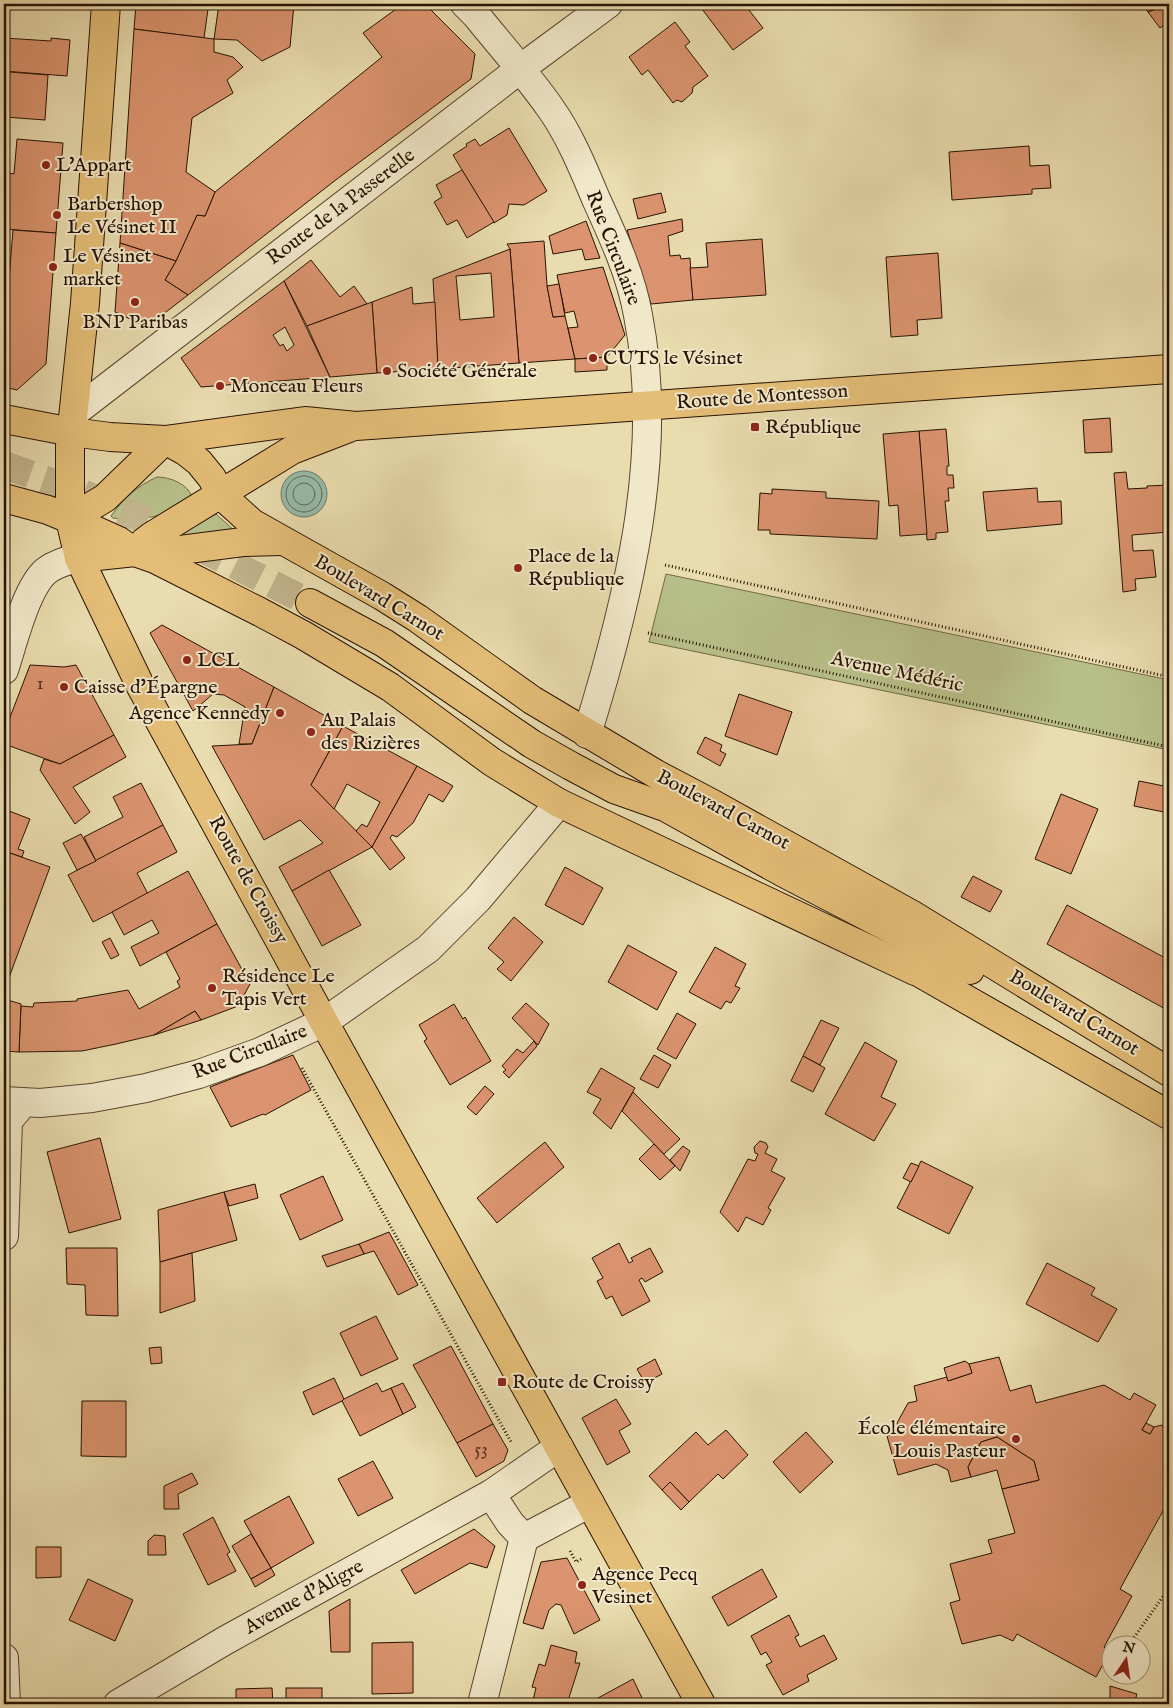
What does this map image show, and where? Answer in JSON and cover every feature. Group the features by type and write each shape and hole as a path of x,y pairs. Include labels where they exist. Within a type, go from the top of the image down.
{"main road":[{"path":"106,4 85,303 73,422 70,519 78,558 135,552 180,550 244,542 282,541"},
{"name":"Route de Montesson","path":"356,426 1169,369"},
{"path":"4,419 73,422 110,437 165,440 305,421 356,426"},
{"path":"135,552 152,536 292,450 356,426"},
{"path":"165,440 185,451 199,462 221,495 252,523 282,541"},
{"path":"70,519 105,498 165,440"},
{"path":"4,498 48,510 70,519 119,542 135,552"},
{"name":"Boulevard Carnot","path":"282,541 382,596 532,700 587,734 911,914 1169,1072"},
{"name":"Boulevard Carnot","path":"135,552 155,559 303,635 390,687 492,762 559,803 915,971"},
{"name":"Route de Croissy","path":"78,558 140,685 701,1704"},
{"name":"Boulevard Carnot","path":"310,603 384,643 532,744 614,789 665,807 782,872 1169,1072"},
{"name":"Boulevard Carnot","path":"614,789 654,821 774,887 915,971 1169,1115"}],"street":[{"name":"Rue Circulaire","path":"465,4 476,14 552,110 579,160 625,269 638,314 645,363 648,405 648,429 641,498 632,558 618,626 587,734"},
{"name":"Route de la Passerelle","path":"73,422 520,69 608,4"},
{"path":"4,670 36,580 60,563 78,558"},
{"path":"656,774 710,832"},
{"name":"Rue Circulaire","path":"13,1102 92,1098 146,1088 199,1074 260,1052 324,1022 428,949 478,899 559,803"},
{"path":"4,1236 8,1121 13,1102"},
{"name":"Avenue d'Aligre","path":"118,1704 226,1640 491,1494 559,1446"},
{"path":"491,1494 510,1523 524,1538"},
{"path":"482,1704 524,1538 590,1503"},
{"path":"4,1658 6,1704"}],"path":[{"path":"632,558 1169,677"},
{"name":"Avenue Médéric","path":"618,626 1169,746"},
{"path":"280,1042 285,1052 293,1050 515,1450"},
{"path":"568,1548 576,1562 590,1555"},
{"path":"1135,1636 1169,1588"}],"green space":[{"path":"157,477 178,482 187,488 192,497 176,509 155,516 123,519 111,516 131,493"},
{"path":"216,514 237,533 172,538"},
{"path":"666,574 1169,680 1169,750 649,642"}],"water":[{"path":"304,471 317,475 323,481 327,494 323,507 317,513 304,517 291,513 285,507 281,494 285,481 291,475"}],"building":[{"path":"136,4 166,4 208,9 204,38 134,29"},
{"path":"219,4 294,4 290,47 262,61 237,40 214,39"},
{"path":"403,4 425,4 475,54 471,79 337,179 188,295 165,280 197,215 205,216 215,192 382,57 363,33"},
{"path":"709,4 747,4 745,5 763,28 733,50 702,9"},
{"path":"1142,4 1168,4 1148,12"},
{"path":"1169,4 1169,21 1160,28 1148,12"},
{"path":"675,22 690,42 685,46 708,76 693,87 692,93 682,102 677,100 673,103 648,70 642,75 629,57"},
{"path":"134,29 214,39 214,52 233,57 243,67 227,80 233,93 192,118 186,172 215,192 205,216 197,215 176,261 120,243"},
{"path":"4,38 51,41 51,38 70,40 67,76 4,71"},
{"path":"9,72 48,75 45,120 5,117"},
{"path":"509,128 547,191 524,205 509,204 507,215 494,223 453,155 475,139 480,146"},
{"path":"17,139 63,143 56,233 4,229 4,192 7,192 9,173 14,174"},
{"path":"1029,146 1030,166 1049,165 1051,188 1032,189 1032,194 952,200 949,152"},
{"path":"462,170 494,222 467,238 457,220 447,225 434,202 442,197 436,185"},
{"path":"661,193 666,212 638,219 633,199"},
{"path":"682,219 683,231 668,236 670,256 680,255 681,259 690,258 693,300 651,304 627,230"},
{"path":"586,221 600,258 585,260 582,249 553,254 549,236"},
{"path":"13,230 56,233 46,364 17,390 4,387 4,340"},
{"path":"762,239 766,295 693,300 690,268 708,267 706,243"},
{"path":"544,241 547,285 553,317 565,316 575,359 519,363 510,249 507,244"},
{"path":"120,243 176,261 165,280 188,295 166,312 143,325 115,312"},
{"path":"510,249 519,363 438,369 433,279","holes":["491,273 494,317 460,320 456,276"]},
{"path":"938,253 942,318 917,320 918,335 891,337 886,257"},
{"path":"311,260 340,297 354,286 367,304 307,326 284,281"},
{"path":"603,267 625,335 607,357 575,359 568,328 578,327 574,311 565,313 557,275"},
{"path":"284,281 330,377 201,387 181,358","holes":["285,327 294,345 287,351 283,344 280,346 273,335"]},
{"path":"559,284 565,316 553,317 547,286"},
{"path":"412,287 413,304 435,302 438,369 377,373 372,302"},
{"path":"372,302 377,373 330,377 307,326"},
{"path":"607,357 607,370 575,372 575,359"},
{"path":"1110,418 1112,452 1085,453 1083,420"},
{"path":"946,429 949,466 947,466 947,475 953,475 954,488 948,488 949,501 945,501 948,532 936,533 936,539 927,540 919,431"},
{"path":"919,431 927,534 900,536 898,505 889,506 883,434"},
{"path":"1126,472 1128,489 1169,485 1169,532 1132,535 1133,551 1153,550 1156,577 1135,579 1136,590 1123,592 1114,473"},
{"path":"1037,488 1038,502 1061,501 1062,524 987,531 983,492"},
{"path":"772,489 826,492 826,498 879,501 877,539 770,534 770,530 758,530 760,493 772,494"},
{"path":"162,625 274,687 252,744 239,744 245,707 224,695 213,694 193,711 150,633"},
{"path":"30,665 64,667 76,665 114,735 60,764 4,744 4,733"},
{"path":"274,687 343,726 311,785 372,847 292,891 279,867 323,843 300,820 264,840 212,746 252,744"},
{"path":"739,694 792,712 777,755 725,736"},
{"path":"343,726 417,766 372,847 356,831 362,824 367,827 380,802 347,784 334,809 311,785"},
{"path":"114,735 126,757 73,787 90,812 75,824 40,770 44,759 60,764"},
{"path":"705,737 722,745 720,751 726,754 720,766 697,753"},
{"path":"417,766 453,786 443,802 429,794 413,823 397,837 392,835 390,838 405,858 390,870 372,847"},
{"path":"1139,781 1169,787 1169,813 1134,806"},
{"path":"141,783 163,825 96,861 84,837 123,817 113,797"},
{"path":"1061,794 1098,809 1071,874 1035,859"},
{"path":"4,809 30,819 18,849 24,851 22,857 4,851"},
{"path":"163,825 177,852 137,873 148,894 93,922 68,875"},
{"path":"81,834 96,861 77,870 63,843"},
{"path":"4,851 50,867 4,991"},
{"path":"565,867 603,888 583,925 545,905"},
{"path":"329,870 361,925 322,946 292,891"},
{"path":"188,871 217,924 140,966 131,947 159,933 152,920 124,935 112,912"},
{"path":"973,876 1002,891 990,912 961,897"},
{"path":"1067,905 1169,960 1169,1011 1047,944"},
{"path":"514,917 543,942 511,981 497,969 504,962 488,948"},
{"name":"Résidence Le Tapis Vert","path":"217,924 250,984 243,997 246,1003 201,1020 195,1011 154,1035 116,1044 82,1051 19,1052 21,1006 33,1007 34,1003 77,1001 77,999 128,990 139,1009 180,987 177,981 180,979 166,952"},
{"path":"110,938 119,955 111,959 102,942"},
{"path":"628,945 677,972 657,1010 608,982"},
{"path":"715,947 746,964 735,986 740,988 731,1003 726,1001 721,1009 689,992"},
{"path":"4,999 21,1004 19,1052 4,1051"},
{"path":"526,1003 549,1024 538,1045 512,1018"},
{"path":"454,1004 463,1019 465,1017 491,1061 450,1085 424,1041 427,1039 419,1025"},
{"path":"195,1011 201,1020 154,1035"},
{"path":"677,1013 696,1024 676,1059 657,1049"},
{"path":"821,1020 839,1028 820,1065 803,1056"},
{"path":"534,1041 537,1046 509,1078 503,1072 506,1070 502,1066 517,1049 523,1053"},
{"path":"865,1042 897,1061 881,1097 896,1104 874,1141 825,1114"},
{"path":"293,1055 311,1090 265,1115 263,1114 231,1127 210,1087"},
{"path":"654,1055 671,1065 658,1088 640,1079"},
{"path":"803,1056 825,1068 813,1092 791,1081"},
{"path":"601,1068 635,1088 611,1129 593,1113 601,1099 587,1092"},
{"path":"485,1086 494,1094 476,1115 467,1107"},
{"path":"633,1092 680,1139 664,1154 622,1111"},
{"path":"100,1138 121,1219 69,1233 47,1152"},
{"path":"760,1141 766,1143 768,1147 765,1153 777,1159 771,1171 785,1178 768,1208 771,1210 763,1225 746,1217 738,1232 720,1212 748,1159 755,1161 758,1154 755,1153 754,1147"},
{"path":"545,1142 564,1167 497,1223 477,1198"},
{"path":"654,1144 675,1166 660,1180 639,1159"},
{"path":"683,1146 690,1151 680,1171 670,1160"},
{"path":"921,1161 973,1187 949,1234 897,1208"},
{"path":"911,1163 919,1166 911,1182 903,1178"},
{"path":"323,1176 343,1220 300,1240 280,1195"},
{"path":"255,1184 258,1198 229,1206 224,1192"},
{"path":"224,1192 237,1240 160,1262 158,1210"},
{"path":"389,1232 418,1285 398,1295 374,1251 364,1254 359,1244"},
{"path":"619,1243 629,1263 633,1261 631,1258 650,1248 663,1272 645,1282 642,1278 639,1280 650,1301 622,1316 612,1296 606,1299 597,1281 603,1278 592,1258"},
{"path":"359,1244 364,1254 327,1267 322,1256"},
{"path":"66,1248 117,1248 118,1316 86,1315 85,1285 67,1284"},
{"path":"192,1253 195,1301 160,1313 160,1262"},
{"path":"1047,1263 1095,1288 1091,1295 1117,1309 1098,1342 1026,1304"},
{"path":"376,1316 398,1359 361,1376 340,1333"},
{"path":"451,1346 493,1424 457,1443 413,1365"},
{"path":"161,1347 162,1363 151,1364 149,1348"},
{"path":"999,1357 1010,1391 1031,1385 1036,1403 1104,1385 1130,1400 1134,1393 1156,1405 1142,1430 1150,1434 1154,1427 1162,1425 1169,1441 1169,1500 1120,1589 1132,1596 1110,1636 1100,1636 1100,1670 1096,1677 1017,1634 1013,1641 1000,1635 962,1644 950,1603 960,1600 950,1564 992,1553 988,1540 1015,1533 1002,1489 1039,1480 1034,1461 997,1437 981,1442 968,1467 971,1477 951,1482 948,1470 936,1464 898,1475 887,1436 899,1432 897,1423 908,1403 917,1401 914,1386 947,1377 948,1381 972,1373 969,1364"},
{"path":"655,1359 662,1374 645,1383 637,1369"},
{"path":"965,1361 969,1364 972,1373 948,1381 944,1368"},
{"path":"334,1378 344,1399 313,1415 303,1392"},
{"path":"377,1383 382,1392 391,1388 403,1414 360,1436 342,1401"},
{"path":"403,1383 416,1407 403,1414 391,1388"},
{"path":"616,1399 631,1424 619,1431 630,1452 607,1465 582,1418"},
{"path":"82,1401 126,1401 126,1457 81,1456"},
{"path":"1146,1423 1154,1427 1150,1434 1142,1430"},
{"path":"493,1424 508,1450 504,1461 476,1477 457,1443"},
{"path":"726,1430 748,1455 723,1479 718,1474 689,1502 670,1482 662,1490 649,1476 696,1432 708,1445"},
{"path":"806,1432 833,1462 800,1493 773,1462"},
{"path":"997,1437 1034,1461 1039,1480 1002,1489 997,1470 971,1477 968,1467 981,1442"},
{"path":"373,1461 393,1498 358,1516 338,1479"},
{"path":"192,1473 198,1484 178,1494 179,1509 164,1509 164,1486"},
{"path":"670,1482 689,1502 681,1510 662,1490"},
{"path":"289,1496 314,1543 271,1568 244,1521"},
{"path":"213,1517 230,1552 227,1554 236,1571 208,1585 183,1534"},
{"path":"474,1529 495,1546 487,1568 470,1563 415,1594 401,1570"},
{"path":"251,1534 271,1568 251,1579 232,1546"},
{"path":"154,1535 165,1536 166,1555 148,1555 148,1541"},
{"path":"36,1547 61,1547 61,1577 36,1578"},
{"path":"567,1558 600,1620 574,1634 561,1605 556,1604 549,1610 543,1629 523,1623 541,1562"},
{"path":"271,1568 275,1575 255,1587 251,1579"},
{"path":"762,1569 777,1597 728,1626 712,1597"},
{"path":"88,1579 133,1600 115,1641 69,1620"},
{"path":"350,1599 350,1652 331,1652 329,1611"},
{"path":"789,1615 799,1635 795,1637 800,1647 824,1635 837,1659 807,1675 809,1681 783,1695 766,1665 772,1662 766,1652 761,1655 751,1636"},
{"path":"413,1642 413,1693 372,1694 372,1643"},
{"path":"551,1645 577,1652 575,1663 580,1663 567,1704 532,1704 536,1688 532,1687 539,1664 545,1666"},
{"path":"633,1679 643,1700 635,1704 601,1704 598,1698"},
{"path":"1110,1686 1137,1694 1134,1704 1110,1704"},
{"path":"272,1688 273,1704 236,1704 236,1689"},
{"path":"286,1688 322,1688 322,1704 286,1704"}],"tunnel":[{"path":"4,465 80,492 151,523 310,603"}],"place":[{"name":"L'Appart","path":"46,165"},
{"name":"Barbershop Le Vésinet II","path":"57,215"},
{"name":"Le Vésinet market","path":"53,267"},
{"name":"BNP Paribas","path":"135,302"},
{"name":"CUTS le Vésinet","path":"593,358"},
{"name":"Société Générale","path":"387,371"},
{"name":"Monceau Fleurs","path":"220,386"},
{"name":"République","path":"755,427"},
{"name":"Place de la République","path":"518,568"},
{"name":"LCL","path":"187,660"},
{"name":"Caisse d'Épargne","path":"64,687"},
{"name":"Agence Kennedy","path":"280,713"},
{"name":"Au Palais des Rizières","path":"311,732"},
{"name":"Résidence Le Tapis Vert","path":"212,988"},
{"name":"Route de Croissy","path":"502,1382"},
{"name":"École élémentaire Louis Pasteur","path":"1016,1439"},
{"name":"Agence Pecq Vesinet","path":"582,1585"}]}
